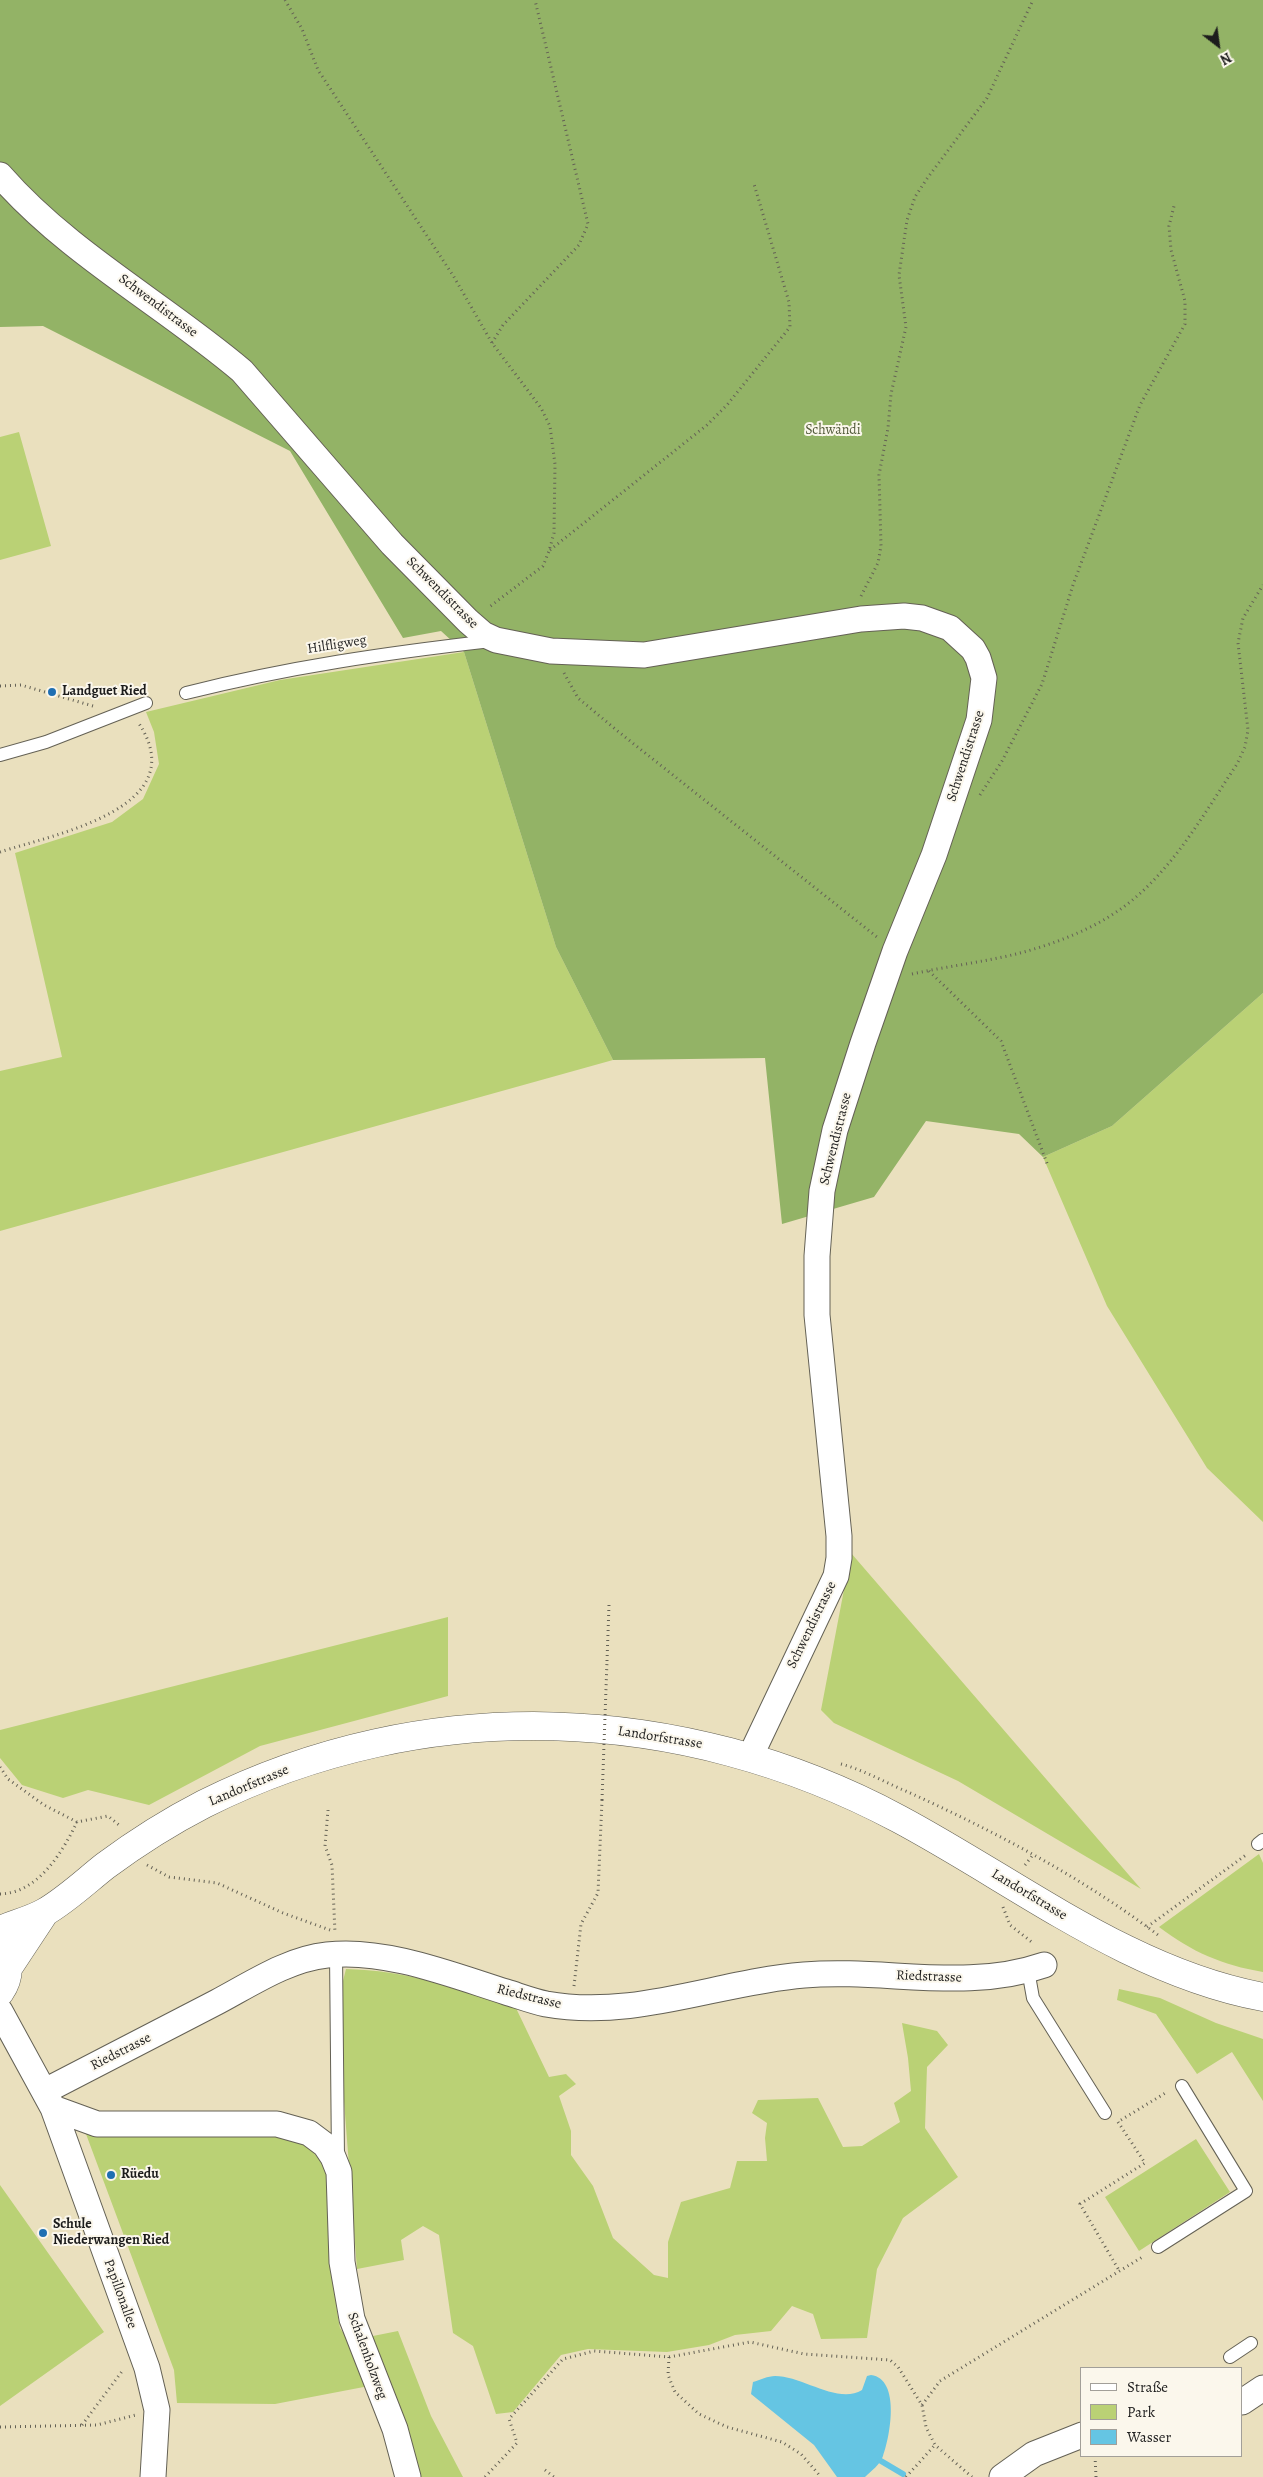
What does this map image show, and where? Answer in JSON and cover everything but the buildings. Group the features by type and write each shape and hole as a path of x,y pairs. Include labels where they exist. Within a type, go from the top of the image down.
{"street":[{"name":"Schwendistrasse","path":"0,175 30,206 86,252 242,371 392,544 483,634 496,640 551,651 644,655 861,618 904,616 936,622 961,637 972,649 981,667 984,678 982,704 974,739 934,855 884,980 835,1130 822,1191 817,1256 817,1315 839,1536 839,1558 836,1576 750,1757"},
{"name":"Landorfstrasse","path":"0,1930 44,1912 129,1848 203,1805 305,1762 385,1741 452,1730 554,1726 663,1736 750,1757 816,1780 870,1804 960,1853 1070,1920 1132,1951 1215,1985 1263,1997"},
{"name":"Landorfstrasse","path":"3,1969 44,1912"},
{"name":"Riedstrasse","path":"49,2100 275,1972 313,1958 335,1943 544,2004 594,2008 640,2004 748,1982 808,1974 967,1978 1036,1968"},
{"name":"Papillonallee","path":"0,2011 49,2100 140,2348 157,2410 154,2477"},
{"name":"Schalenholzweg","path":"49,2100 97,2124 277,2124 310,2133 325,2145 333,2157 338,2172 342,2262 352,2319 395,2429 408,2477"},
{"path":"1002,2477 1034,2454 1052,2445 1080,2436"}],"lane":[{"name":"Hilfligweg","path":"186,693 306,665 390,652 496,640"},
{"path":"0,755 46,742 146,703"},
{"name":"Schalenholzweg","path":"335,1943 338,2172"},
{"path":"1036,1968 1033,1998 1106,2113"},
{"path":"1158,2247 1246,2191 1182,2086"},
{"path":"1230,2356 1251,2343"}],"path":[{"path":"285,0 302,29 318,70 454,277 492,343 541,408 550,426 555,464 554,533 549,551 542,566 468,621"},
{"path":"492,343 503,325 579,245 588,224 535,0"},
{"path":"861,618 860,601 880,555 879,475 888,428 891,394 906,327 899,275 907,220 915,197 926,180 987,98 1032,0"},
{"path":"549,551 707,425 727,405 790,327 789,302 754,184"},
{"path":"975,803 1002,761 1042,684 1073,585 1140,406 1185,324 1185,301 1171,250 1169,226 1174,206"},
{"path":"884,980 1018,954 1053,943 1112,914 1136,897 1169,863 1237,764 1245,747 1248,730 1238,643 1244,618 1263,585"},
{"path":"551,651 578,698 895,951"},
{"path":"0,686 21,685 125,711 145,732 153,758 147,783 131,801 107,817 0,852"},
{"path":"928,970 1001,1041 1048,1166"},
{"path":"572,2007 581,1924 598,1893 609,1605"},
{"path":"0,1767 8,1779 44,1805 77,1822 108,1816 120,1825"},
{"path":"328,1810 325,1846 332,1865 335,1943"},
{"path":"0,1894 14,1894 46,1872 66,1845 77,1822"},
{"path":"1032,1856 1078,1882 1147,1927 1261,1842"},
{"path":"147,1865 169,1878 204,1880 217,1883 283,1913 335,1943"},
{"path":"1003,1902 1003,1910 1010,1924 1047,1956 1048,1961 1036,1968"},
{"path":"1118,2122 1158,2096 1182,2086"},
{"path":"1106,2113 1118,2122 1145,2163 1080,2204 1120,2272"},
{"path":"922,2405 940,2382 1158,2247"},
{"path":"485,2477 517,2443 509,2419 562,2358 594,2351 669,2357 750,2342 804,2354 885,2359 898,2367 922,2405 926,2426 935,2445 972,2477"},
{"path":"82,2426 140,2348"},
{"path":"669,2357 668,2375 675,2392 699,2414 727,2427 782,2442 801,2454 821,2477"},
{"path":"0,2428 97,2425 157,2410"},
{"path":"906,2477 935,2445"},
{"path":"1094,2457 1096,2477"},
{"path":"545,2470 554,2477"}],"green space":[{"name":"Schwändi","path":"0,0 1263,0 1263,993 1112,1126 1043,1157 1019,1134 926,1121 874,1197 782,1224 765,1058 613,1060 556,947 464,652 441,631 403,638 290,451 43,326 0,327"},
{"path":"19,432 51,546 0,560 0,437"},
{"path":"464,652 556,947 613,1060 0,1231 0,1071 62,1057 15,853 112,822 143,799 159,764 154,732 146,712 280,680"},
{"path":"1263,993 1263,1522 1207,1468 1107,1306 1043,1157 1112,1126"},
{"path":"851,1553 1141,1889 958,1781 834,1723 821,1710"},
{"path":"448,1617 448,1696 260,1746 149,1805 88,1790 63,1798 22,1785 0,1758 0,1730"},
{"path":"1259,1854 1263,1863 1263,1972 1234,1966 1208,1956 1183,1944 1159,1927"},
{"path":"346,1969 411,1976 515,2006 549,2077 566,2074 576,2084 559,2096 571,2131 571,2155 593,2186 613,2238 654,2275 668,2278 668,2242 681,2202 730,2188 737,2161 767,2161 765,2138 767,2123 752,2113 758,2100 818,2098 843,2147 862,2146 900,2122 894,2103 911,2091 902,2023 937,2031 948,2045 927,2067 925,2128 958,2177 903,2218 877,2269 867,2338 821,2339 813,2314 792,2306 771,2331 735,2335 709,2345 667,2352 588,2349 561,2355 513,2412 496,2414 473,2346 453,2333 439,2235 423,2226 401,2240 404,2260 357,2269 344,2101 341,1989"},
{"path":"1119,1989 1160,1998 1216,2023 1263,2039 1263,2101 1232,2052 1197,2074 1156,2014 1117,2000"},
{"path":"86,2134 275,2135 303,2143 310,2149 322,2162 329,2178 330,2261 340,2328 354,2349 369,2386 275,2404 177,2403 174,2370"},
{"path":"1196,2139 1230,2192 1139,2251 1105,2197"},
{"path":"0,2185 104,2332 0,2406"},
{"path":"398,2331 431,2416 463,2477 419,2477 368,2337"}],"water":[{"path":"871,2375 880,2379 887,2387 891,2410 886,2447 882,2459 865,2477 837,2477 814,2445 751,2394 753,2382 775,2376 797,2380 831,2392 853,2394 862,2390 867,2376"}],"waterway":[{"path":"881,2461 903,2474"}],"place":[{"name":"Landguet Ried","path":"52,692"},
{"name":"Rüedu","path":"111,2175"},
{"name":"Schule Niederwangen Ried","path":"43,2233"}]}
